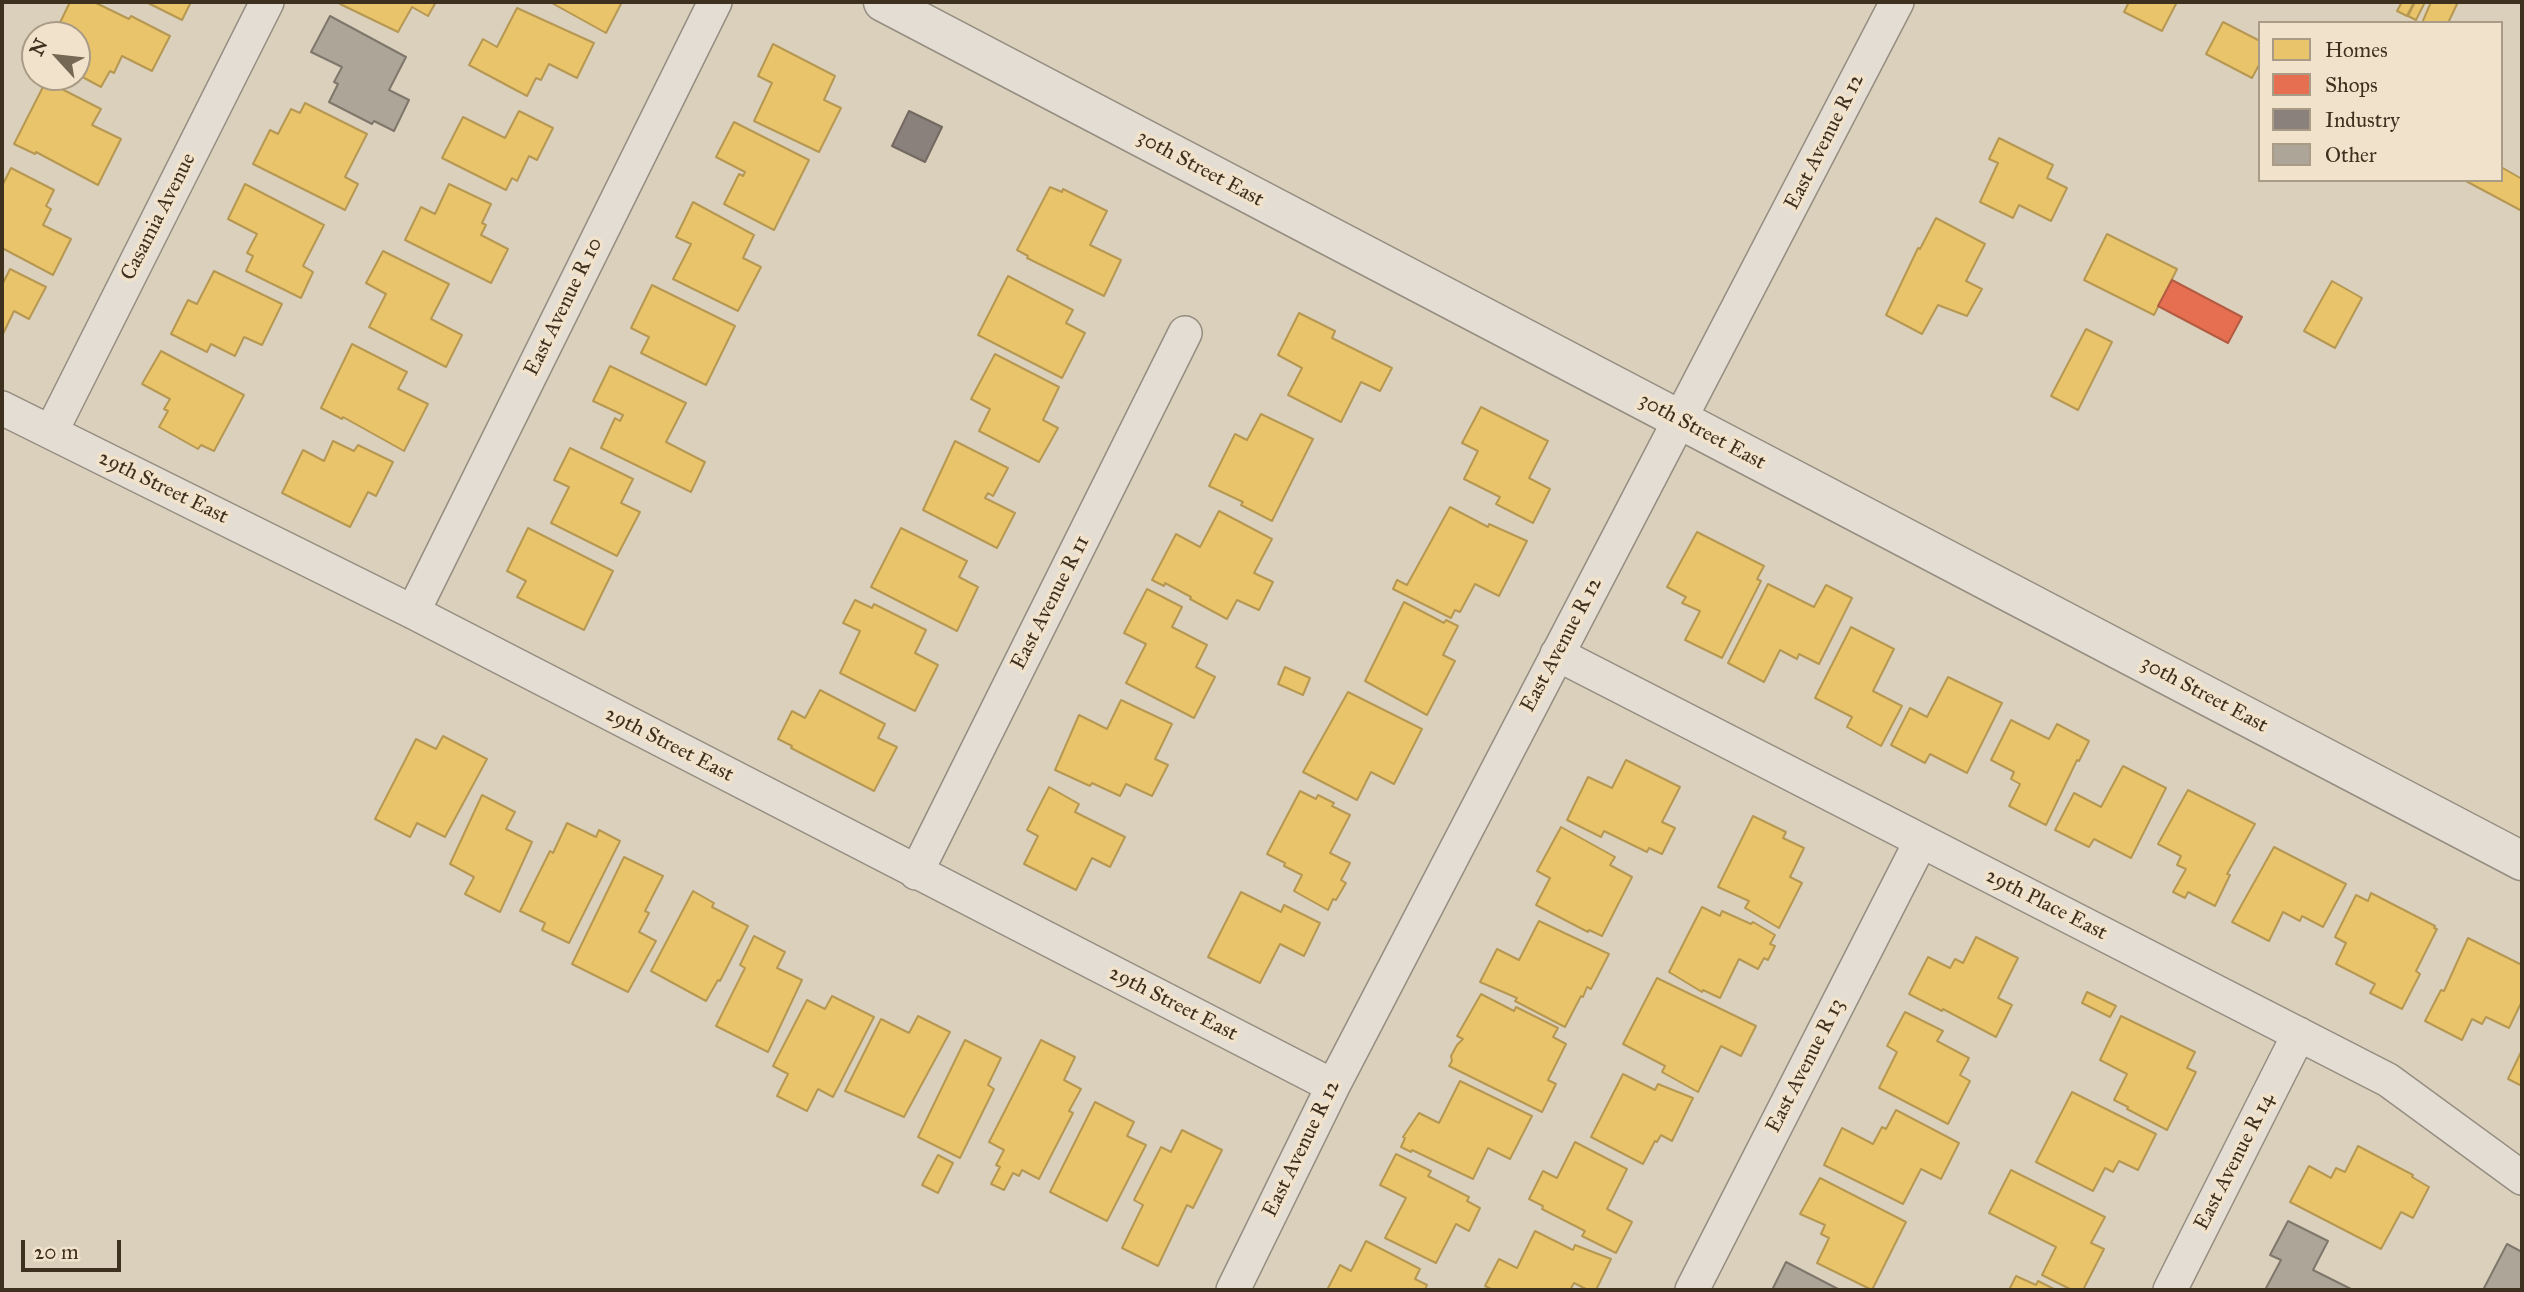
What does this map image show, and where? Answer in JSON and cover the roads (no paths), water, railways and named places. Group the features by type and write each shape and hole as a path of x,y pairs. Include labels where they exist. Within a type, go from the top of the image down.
{"street":[{"name":"Casamia Avenue","path":"51,432 267,2"},
{"name":"East Avenue R 10","path":"413,612 716,2"},
{"name":"30th Street East","path":"883,2 2522,861"},
{"name":"East Avenue R 12","path":"1233,1290 1333,1086 1897,2"},
{"name":"East Avenue R 11","path":"916,873 1185,333"},
{"name":"29th Street East","path":"2,408 413,612 1333,1086"},
{"name":"29th Place East","path":"1557,654 2388,1080 2522,1178"},
{"name":"East Avenue R 13","path":"1692,1290 1921,841"},
{"name":"East Avenue R 14","path":"2170,1290 2299,1034"}]}
